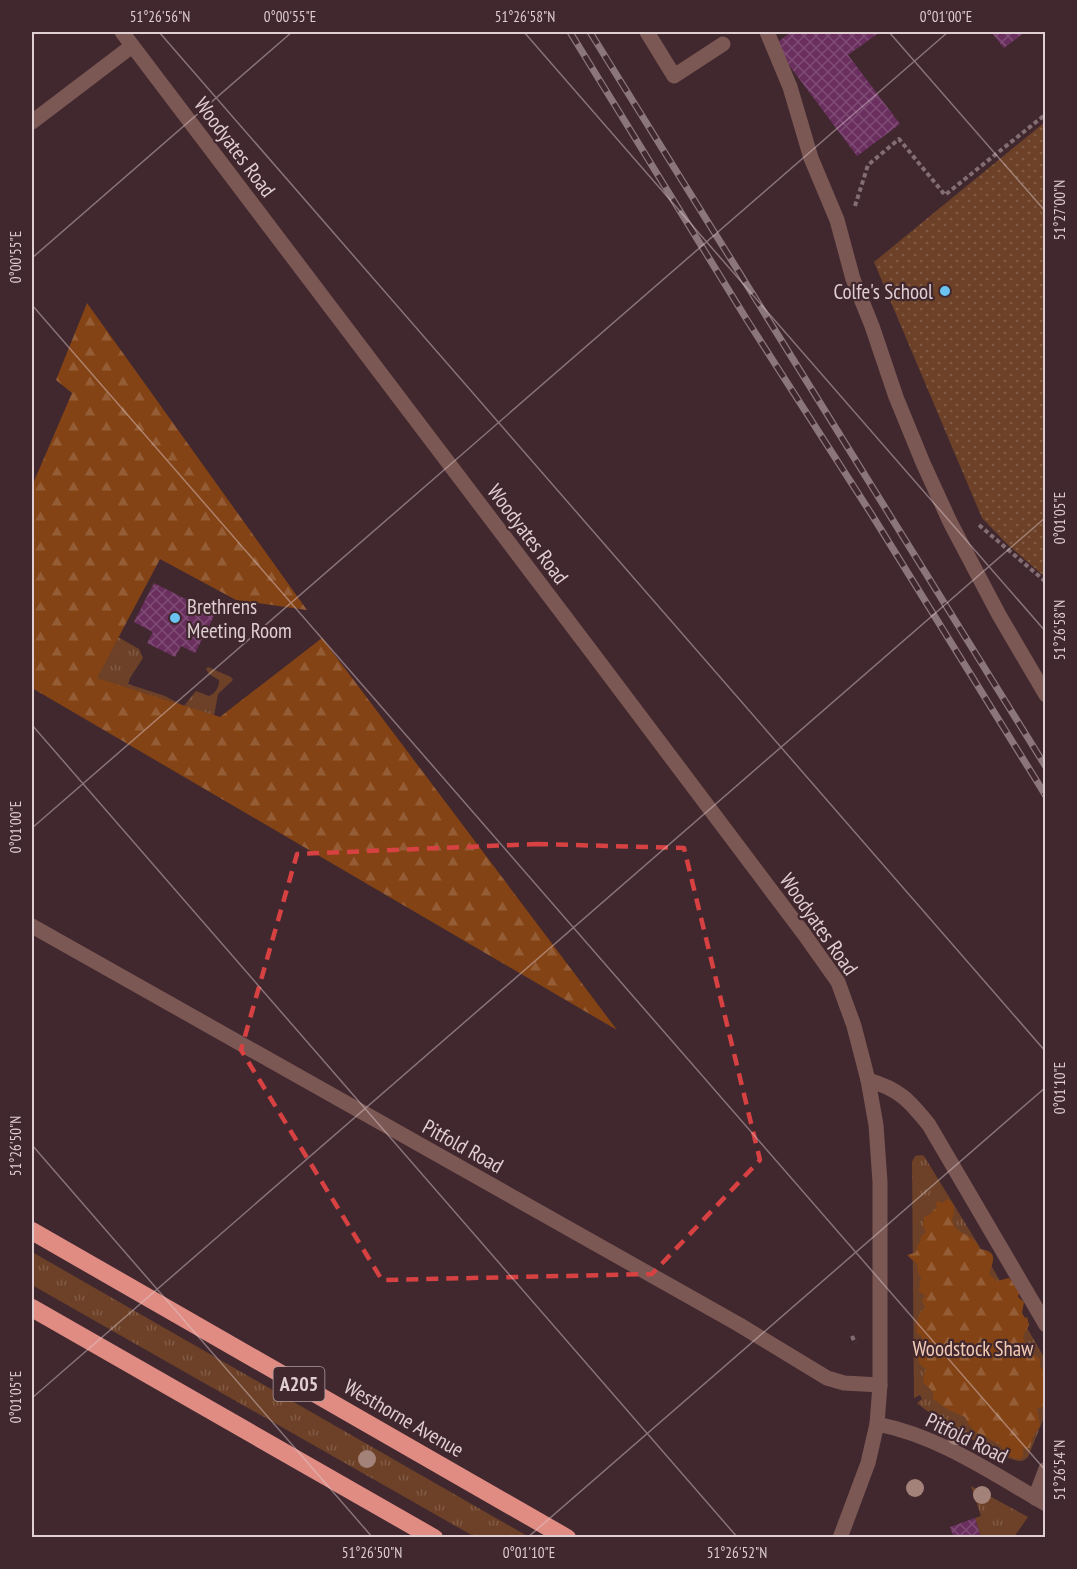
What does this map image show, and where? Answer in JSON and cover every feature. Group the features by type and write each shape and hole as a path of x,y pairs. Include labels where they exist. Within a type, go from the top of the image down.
{"highway":[{"name":"Westhorne Avenue","path":"32,1231 567,1538"},
{"path":"32,1308 434,1538"}],"street":[{"name":"Woodyates Road","path":"122,32 838,982 854,1026 868,1080 876,1125 880,1182 880,1385 877,1424 868,1462 840,1538"},
{"path":"647,32 674,76 723,44"},
{"path":"766,32 790,87 811,158 837,220 853,279 923,463 950,522 988,594 1046,695"},
{"path":"32,122 132,46"},
{"name":"Pitfold Road","path":"32,926 738,1324 814,1371 844,1383 880,1385"},
{"path":"868,1080 886,1085 911,1102 929,1125 1046,1325"},
{"name":"Pitfold Road","path":"877,1424 930,1440 1040,1501"},
{"path":"1040,1501 1046,1469"}],"path":[{"path":"851,216 868,165 899,139 945,195 1046,114"},
{"path":"973,520 1046,582"},
{"path":"852,1336 855,1343"}],"highlighted area":[{"path":"536,844 684,848 760,1160 652,1274 382,1280 241,1050 297,854"}],"green space":[{"path":"1045,122 1045,577 1006,543 982,518 874,262"},
{"path":"87,303 307,610 236,600 160,559 97,678 220,717 322,638 617,1030 32,688 32,486 72,393 56,380"},
{"path":"118,637 139,649 143,658 128,684 165,696 182,705 96,678"},
{"path":"208,667 233,680 218,694 214,716 184,706 196,691 209,696 217,690 219,680 209,674 206,669"},
{"name":"Woodstock Shaw","path":"915,1156 924,1156 992,1267 1045,1359 1045,1415 1028,1457 1023,1461 999,1454 967,1436 917,1403 922,1399 920,1395 914,1398 912,1162"},
{"name":"Woodstock Shaw","path":"948,1199 954,1206 952,1219 955,1227 971,1237 980,1249 992,1255 993,1261 989,1274 997,1281 1009,1278 1020,1290 1018,1297 1024,1302 1022,1313 1025,1318 1027,1317 1029,1325 1023,1336 1026,1349 1040,1359 1040,1367 1046,1372 1045,1409 1037,1408 1040,1425 1033,1436 1030,1448 1023,1449 1023,1457 1019,1459 1007,1454 997,1443 978,1434 965,1417 947,1409 933,1399 933,1392 923,1382 926,1369 918,1359 922,1337 917,1333 917,1321 925,1307 922,1300 925,1296 919,1291 921,1277 917,1264 907,1255 915,1253 921,1237 926,1232 923,1225 924,1217 937,1209 938,1201 942,1203"},
{"path":"32,1252 529,1537 475,1537 32,1285"},
{"path":"971,1486 1028,1517 1014,1537 981,1537 975,1518 981,1516"}],"building":[{"path":"791,32 880,32 848,55 900,124 857,156 774,45"},
{"path":"991,32 1025,32 1004,48"},
{"name":"Brethrens Meeting Room","path":"154,583 215,614 195,653 181,646 175,657 147,643 153,632 134,622"},
{"path":"975,1518 981,1538 954,1538 950,1527"}],"railway":[{"path":"570,32 747,320 872,515 1046,796"},
{"path":"590,32 1046,767"}],"place":[{"name":"Colfe's School","path":"945,291"},
{"name":"Brethrens Meeting Room","path":"175,618"}]}
